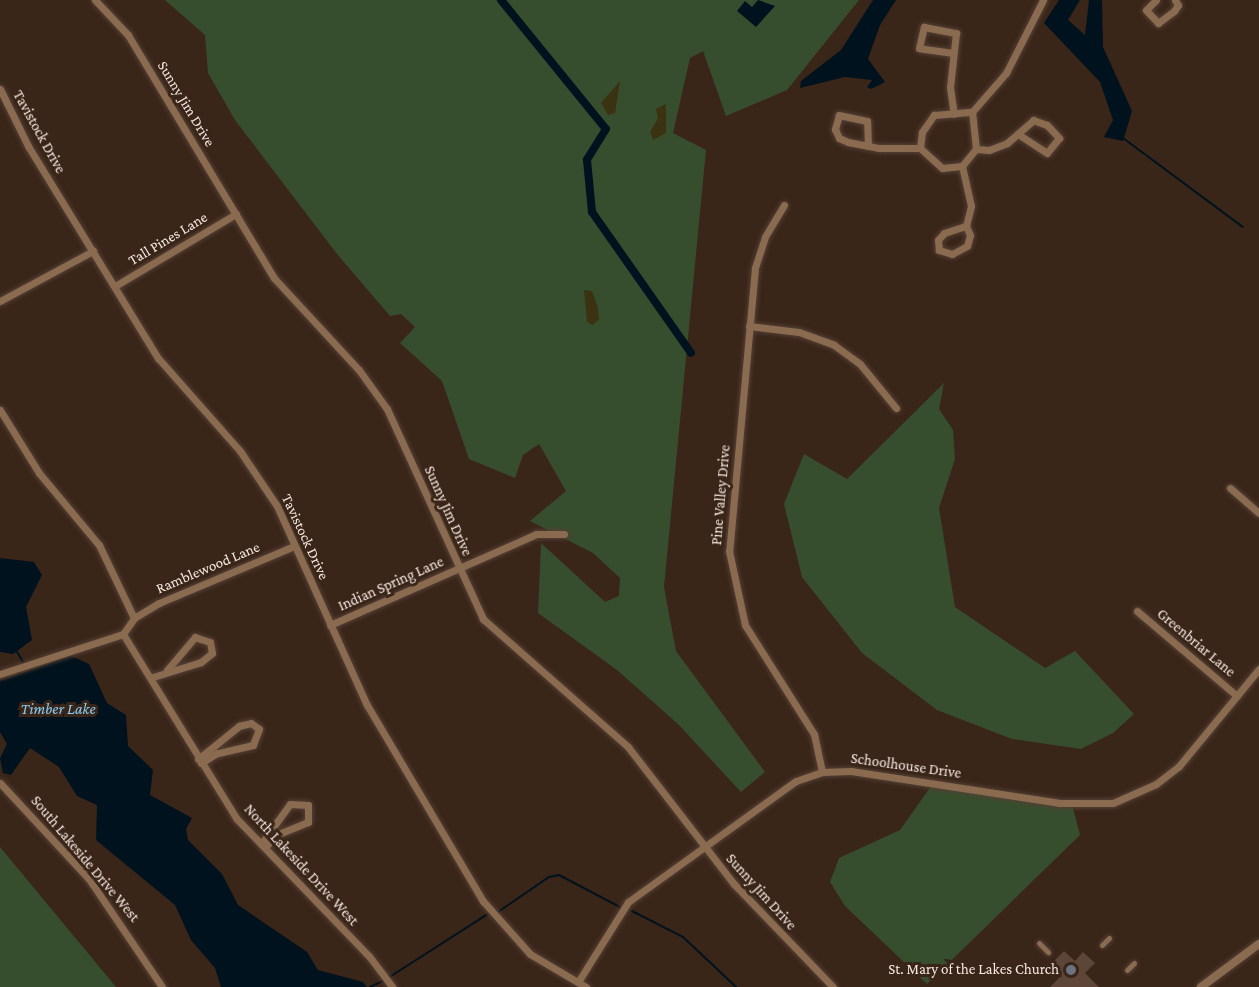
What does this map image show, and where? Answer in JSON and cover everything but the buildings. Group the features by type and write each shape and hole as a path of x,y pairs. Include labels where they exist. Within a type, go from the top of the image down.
{"street":[{"name":"Sunny Jim Drive","path":"95,0 128,36 274,278 359,370 387,409 458,569 489,627 628,747 703,845 760,914 833,987"},
{"path":"920,148 922,132 934,115 972,112 1011,64 1043,0"},
{"path":"1156,0 1146,10 1158,23 1174,11 1175,0"},
{"path":"953,53 919,48 924,27 956,33 950,87 954,114"},
{"name":"Tavistock Drive","path":"0,89 28,146 170,375 261,479 370,710 488,907 530,954 586,987"},
{"path":"868,146 867,121 839,116 835,129 838,138 868,146 920,148 941,168 962,166 976,149 972,112"},
{"path":"976,149 992,150 1018,134 1028,123 1039,121 1059,138 1047,153 1018,134"},
{"path":"962,166 971,206 966,226 970,235 967,246 952,254 939,250 938,240 944,233 966,226"},
{"name":"Pine Valley Drive","path":"784,205 760,252 749,326 730,541 732,569 745,625 810,727 822,772"},
{"name":"Tall Pines Lane","path":"115,286 236,214"},
{"path":"0,301 93,251"},
{"path":"749,326 799,332 834,345 860,364 896,408"},
{"path":"0,410 39,473 99,545 134,618 123,633 0,674"},
{"path":"1230,488 1259,513"},
{"name":"Indian Spring Lane","path":"330,625 536,534 564,534"},
{"name":"Ramblewood Lane","path":"134,618 198,585 294,546"},
{"name":"Greenbriar Lane","path":"1137,611 1237,696"},
{"name":"North Lakeside Drive West","path":"123,633 153,677 199,761 236,818 369,956 392,987"},
{"path":"153,677 167,670 208,658 210,642 195,637 167,670"},
{"name":"Schoolhouse Drive","path":"578,982 628,902 786,786 822,772 876,774 1059,803 1113,802 1167,776 1259,669"},
{"path":"252,723 259,729 253,745 217,753 199,761 239,726 252,723"},
{"name":"South Lakeside Drive West","path":"0,783 89,879 162,987"},
{"path":"290,804 308,805 308,822 276,836 263,846 290,804"},
{"path":"1102,945 1109,938"},
{"path":"1039,943 1048,952"},
{"path":"1201,987 1259,944"},
{"path":"1127,970 1134,963"}],"green space":[{"path":"165,0 859,0 787,90 726,116 703,51 690,58 673,133 706,150 664,587 676,651 765,772 741,792 679,725 617,670 538,613 541,543 605,602 619,596 620,578 593,553 530,521 566,491 539,444 523,455 515,478 469,459 442,381 400,343 415,327 401,314 390,316 337,254 235,120 208,73 205,35"},
{"path":"944,383 939,409 953,430 955,459 939,508 955,607 1045,668 1075,651 1134,714 1113,733 1081,749 1012,739 937,710 862,653 802,577 784,504 804,454 847,479"},
{"path":"934,782 1072,804 1080,835 927,984 845,906 830,882 839,858 900,830"},
{"path":"0,847 116,987 0,987"}],"sand":[{"path":"620,81 615,113 608,115 601,103"},
{"path":"666,104 666,133 653,140 650,132 658,118 656,109"},
{"path":"584,290 592,291 598,308 599,319 593,325 587,322"}],"water":[{"path":"758,0 775,6 756,27 737,11 745,1 752,7"},
{"path":"873,0 896,0 880,25 868,59 885,82 871,89 867,87 872,80 845,77 800,88 801,81 841,50"},
{"path":"1059,0 1080,0 1068,20 1085,35 1089,0 1102,0 1103,47 1132,111 1123,141 1104,137 1113,120 1100,82 1044,23"},
{"path":"0,558 34,562 42,575 26,607 32,640 13,654 0,652"},
{"name":"Timber Lake","path":"71,656 89,664 107,703 126,715 128,746 153,770 150,795 192,818 186,829 188,840 222,874 238,905 307,952 318,970 363,982 367,987 221,987 215,968 191,940 175,905 96,840 97,805 77,796 59,767 30,748 11,775 3,773 0,758 7,744 0,732 0,681"}],"waterway":[{"path":"501,0 606,129 587,160 592,212 691,353"},
{"path":"1123,138 1243,227"},
{"path":"16,650 24,664"},
{"path":"498,912 549,877 559,875 620,907"},
{"path":"632,911 683,937 736,987"},
{"path":"388,978 486,915"},
{"path":"370,987 383,981"}],"place":[{"name":"St. Mary of the Lakes Church","path":"1071,970"}]}
